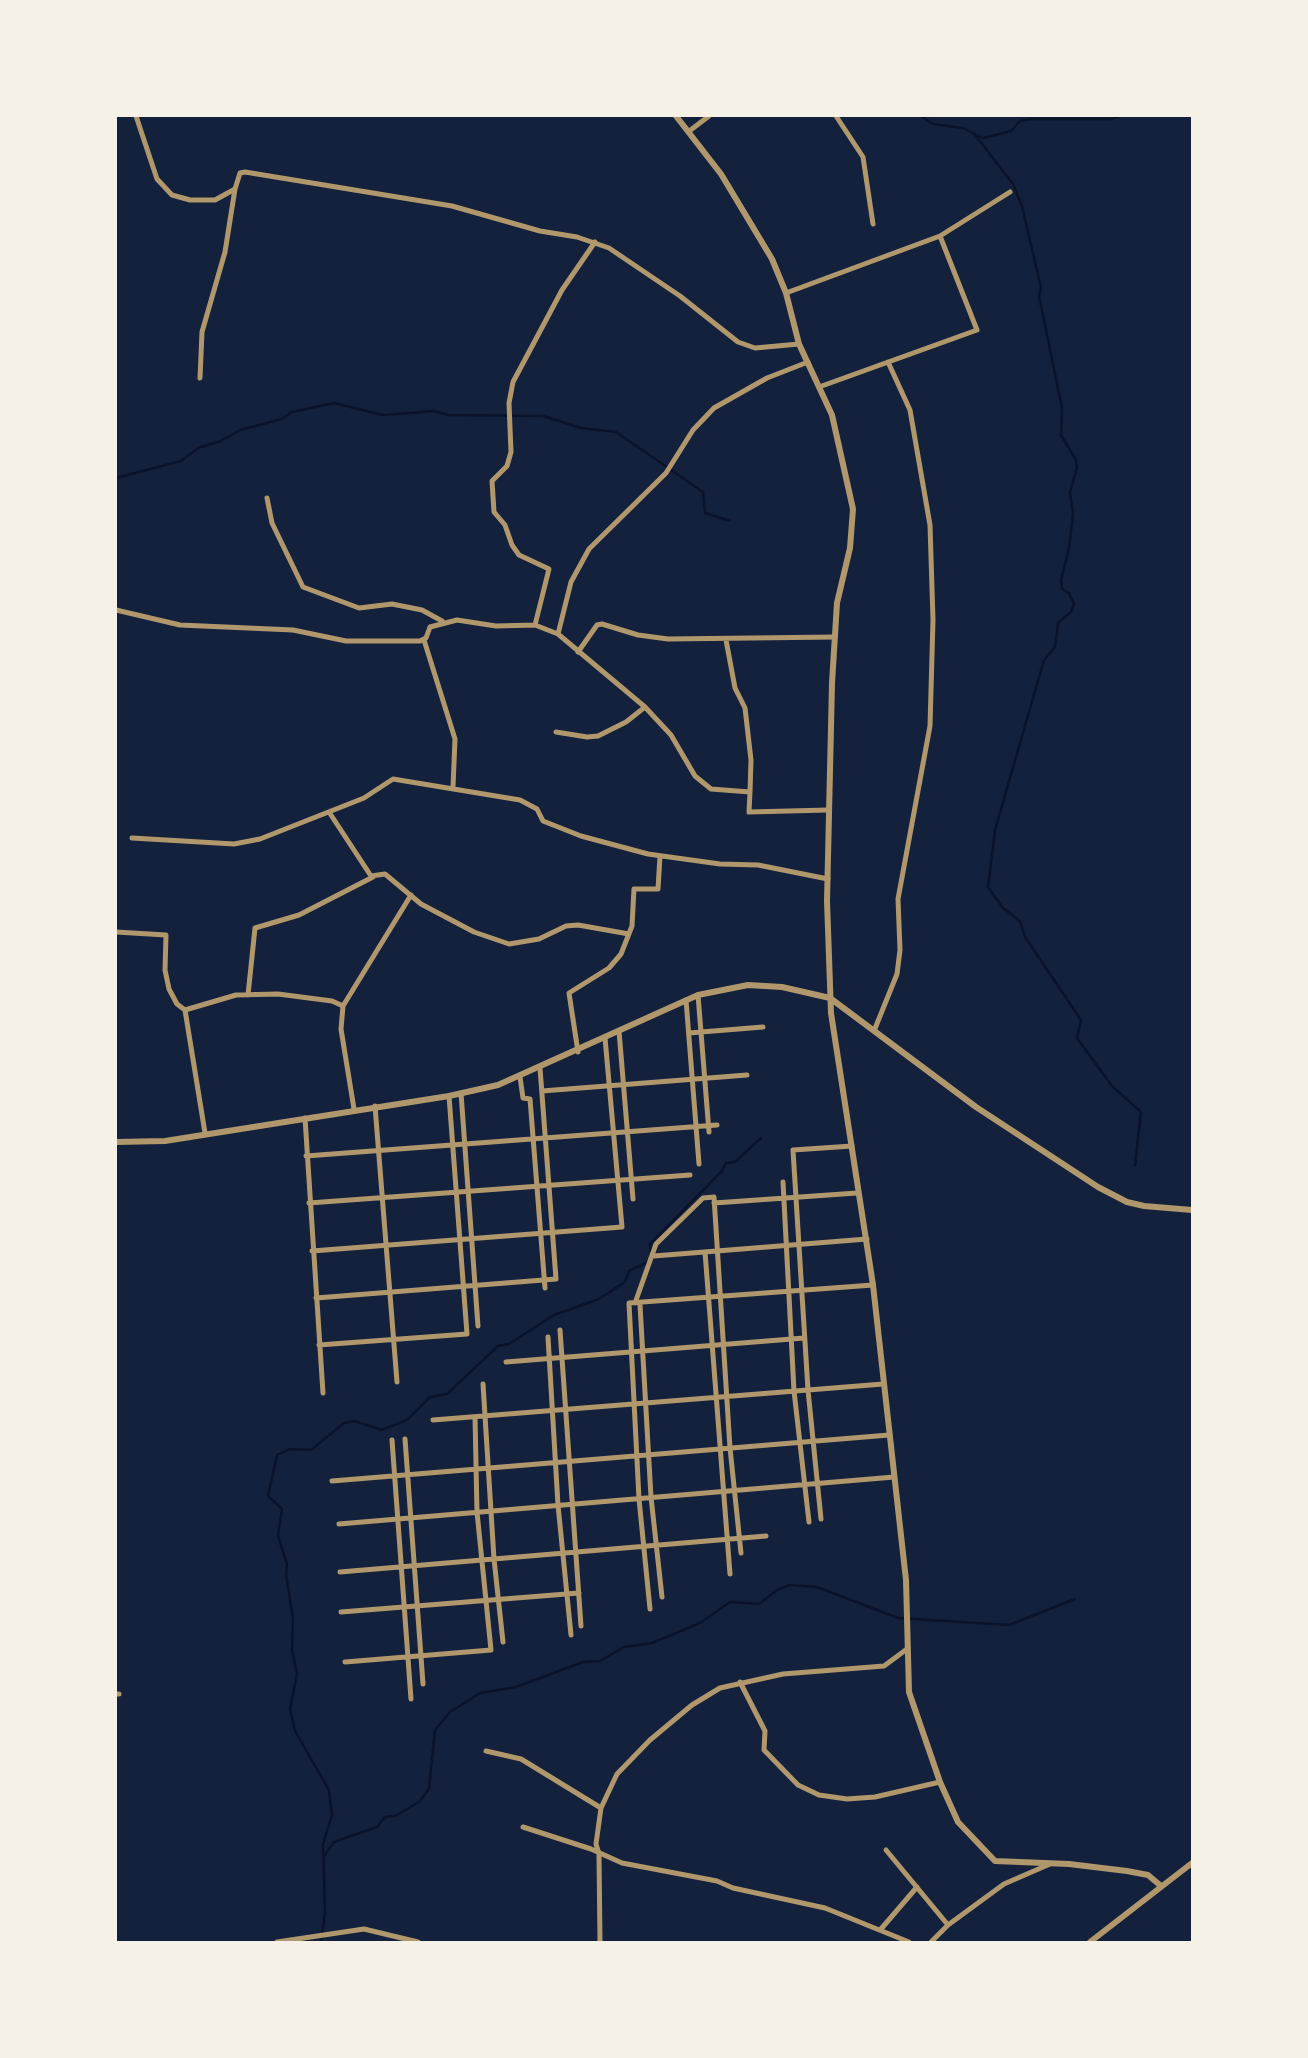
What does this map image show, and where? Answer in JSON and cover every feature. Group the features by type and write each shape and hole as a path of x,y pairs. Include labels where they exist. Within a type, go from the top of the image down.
{"street":[{"path":"136,116 158,178 172,195 190,200 215,200 235,189"},
{"path":"676,116 732,192 772,259 786,293 799,344 832,415 853,509 850,548 837,603 835,637 828,810 830,998 873,1285 906,1580 909,1692 940,1782 958,1822 995,1861 1052,1863 1128,1871 1148,1875 1161,1886"},
{"path":"688,132 709,116"},
{"path":"836,116 863,158 873,224"},
{"path":"200,378 202,332 225,252 240,173 270,175 452,206 595,242 680,296 738,342 755,348 799,344"},
{"path":"786,293 940,236 1010,192"},
{"path":"819,387 976,330 940,236"},
{"path":"535,625 549,569 519,555 505,526 494,512 492,481 507,466 511,452 510,412 513,382 562,290 595,242"},
{"path":"558,634 571,582 589,549 666,472 693,430 714,408 767,378 808,362"},
{"path":"874,1031 897,974 900,950 898,899 930,726 933,620 930,525 910,411 888,362"},
{"path":"267,498 272,523 303,587 359,608 392,604 422,610 442,621"},
{"path":"116,610 180,625 293,630 346,641 424,640"},
{"path":"453,787 455,740 424,640 430,627 442,621 457,620 496,626 535,625 558,634 645,707 671,735 695,776 711,789 750,792"},
{"path":"578,652 597,625 602,624 638,635 668,639 835,637"},
{"path":"726,640 735,688 745,708 751,760 749,813 828,810"},
{"path":"556,732 598,736 626,722 645,707"},
{"path":"132,838 234,844 260,839 364,798 393,779 520,800 537,809 543,821 581,836 660,856 720,864 758,865 828,879"},
{"path":"328,812 370,876 374,877"},
{"path":"578,1052 569,993 609,968 621,954 629,934 635,902 634,889 658,889 660,856"},
{"path":"248,995 255,928 299,915 385,874 421,904 464,926 509,944 538,939 566,926 578,925 629,934"},
{"path":"354,1109 341,1029 343,1006 411,895"},
{"path":"116,932 166,935 165,970 169,989 177,1004 185,1010 205,1133"},
{"path":"116,1141 165,1141 461,1094 520,1077 698,995 748,985 782,987 830,998 976,1107 1098,1187 1127,1202 1192,1210"},
{"path":"185,1010 248,995 278,994 332,1001 343,1006"},
{"path":"698,995 708,1129"},
{"path":"686,1000 699,1164"},
{"path":"689,1032 764,1027"},
{"path":"619,1031 632,1199"},
{"path":"313,1251 622,1227 606,1038"},
{"path":"316,1298 556,1279 540,1068"},
{"path":"542,1091 747,1075"},
{"path":"520,1077 523,1098 530,1099 545,1288"},
{"path":"461,1094 478,1326"},
{"path":"319,1345 467,1334 449,1096"},
{"path":"375,1106 397,1382"},
{"path":"305,1118 323,1393"},
{"path":"306,1156 696,1127 708,1129 717,1125"},
{"path":"821,1519 804,1338 793,1150 852,1146"},
{"path":"309,1203 690,1175"},
{"path":"783,1182 794,1391 809,1522"},
{"path":"714,1203 858,1193"},
{"path":"662,1597 651,1497 638,1304 656,1244 703,1198 714,1196 730,1448 741,1553"},
{"path":"653,1256 867,1239"},
{"path":"705,1252 730,1574"},
{"path":"650,1609 639,1499 629,1303 873,1285"},
{"path":"560,1330 581,1626"},
{"path":"548,1337 558,1506 570,1635"},
{"path":"506,1362 804,1338"},
{"path":"484,1384 494,1559 503,1642"},
{"path":"433,1420 883,1384"},
{"path":"345,1662 491,1650 477,1512 475,1417"},
{"path":"332,1481 889,1435"},
{"path":"405,1439 423,1684"},
{"path":"392,1440 411,1699"},
{"path":"339,1524 894,1477"},
{"path":"340,1572 766,1536"},
{"path":"341,1612 579,1593"},
{"path":"600,1942 599,1854 596,1844 601,1808 617,1774 650,1740 692,1705 720,1688 783,1674 884,1666 907,1648"},
{"path":"740,1682 765,1731 764,1750 798,1785 819,1795 847,1799 875,1797 940,1782"},
{"path":"486,1751 521,1759 601,1808"},
{"path":"523,1827 591,1849 622,1863 717,1881 733,1888 825,1908 881,1928 909,1942"},
{"path":"886,1850 948,1925"},
{"path":"931,1942 948,1925 1004,1884 1052,1863"},
{"path":"1090,1942 1192,1863"},
{"path":"881,1928 917,1887"},
{"path":"277,1942 364,1929 418,1942"}],"waterway":[{"path":"921,116 933,124 963,128 983,138 1011,131 1020,121 1032,119 1112,119 1119,116"},
{"path":"975,135 1013,184 1022,206 1041,288 1039,296 1062,408 1061,435 1076,460 1077,468 1070,492 1073,514 1069,548 1061,580 1062,589 1069,593 1074,604 1071,612 1058,623 1055,647 1044,660 995,830 988,887 1003,908 1020,921 1025,937 1081,1020 1077,1038 1112,1086 1141,1112 1135,1166"},
{"path":"116,478 181,461 198,448 221,441 240,430 282,419 292,412 334,403 383,415 434,411 448,415 543,416 581,428 616,432 703,492 705,513 730,521"},
{"path":"651,1253 650,1244 722,1171 726,1163 735,1162 761,1138"},
{"path":"321,1942 325,1913 323,1844 332,1815 329,1790 295,1731 290,1709 297,1674 292,1650 293,1619 287,1564 278,1536 282,1509 268,1496 277,1455 290,1449 311,1450 344,1423 354,1421 382,1430 407,1420 430,1397 447,1394 498,1346 509,1344 554,1315 599,1299 625,1282 629,1271 648,1262"},
{"path":"325,1855 334,1842 377,1827 385,1817 395,1816 419,1802 429,1789 435,1730 450,1712 480,1693 516,1687 583,1662 600,1661 624,1647 652,1643 700,1623 730,1602 759,1604 777,1590 790,1585 817,1587 898,1618 1009,1625 1075,1599"}]}
